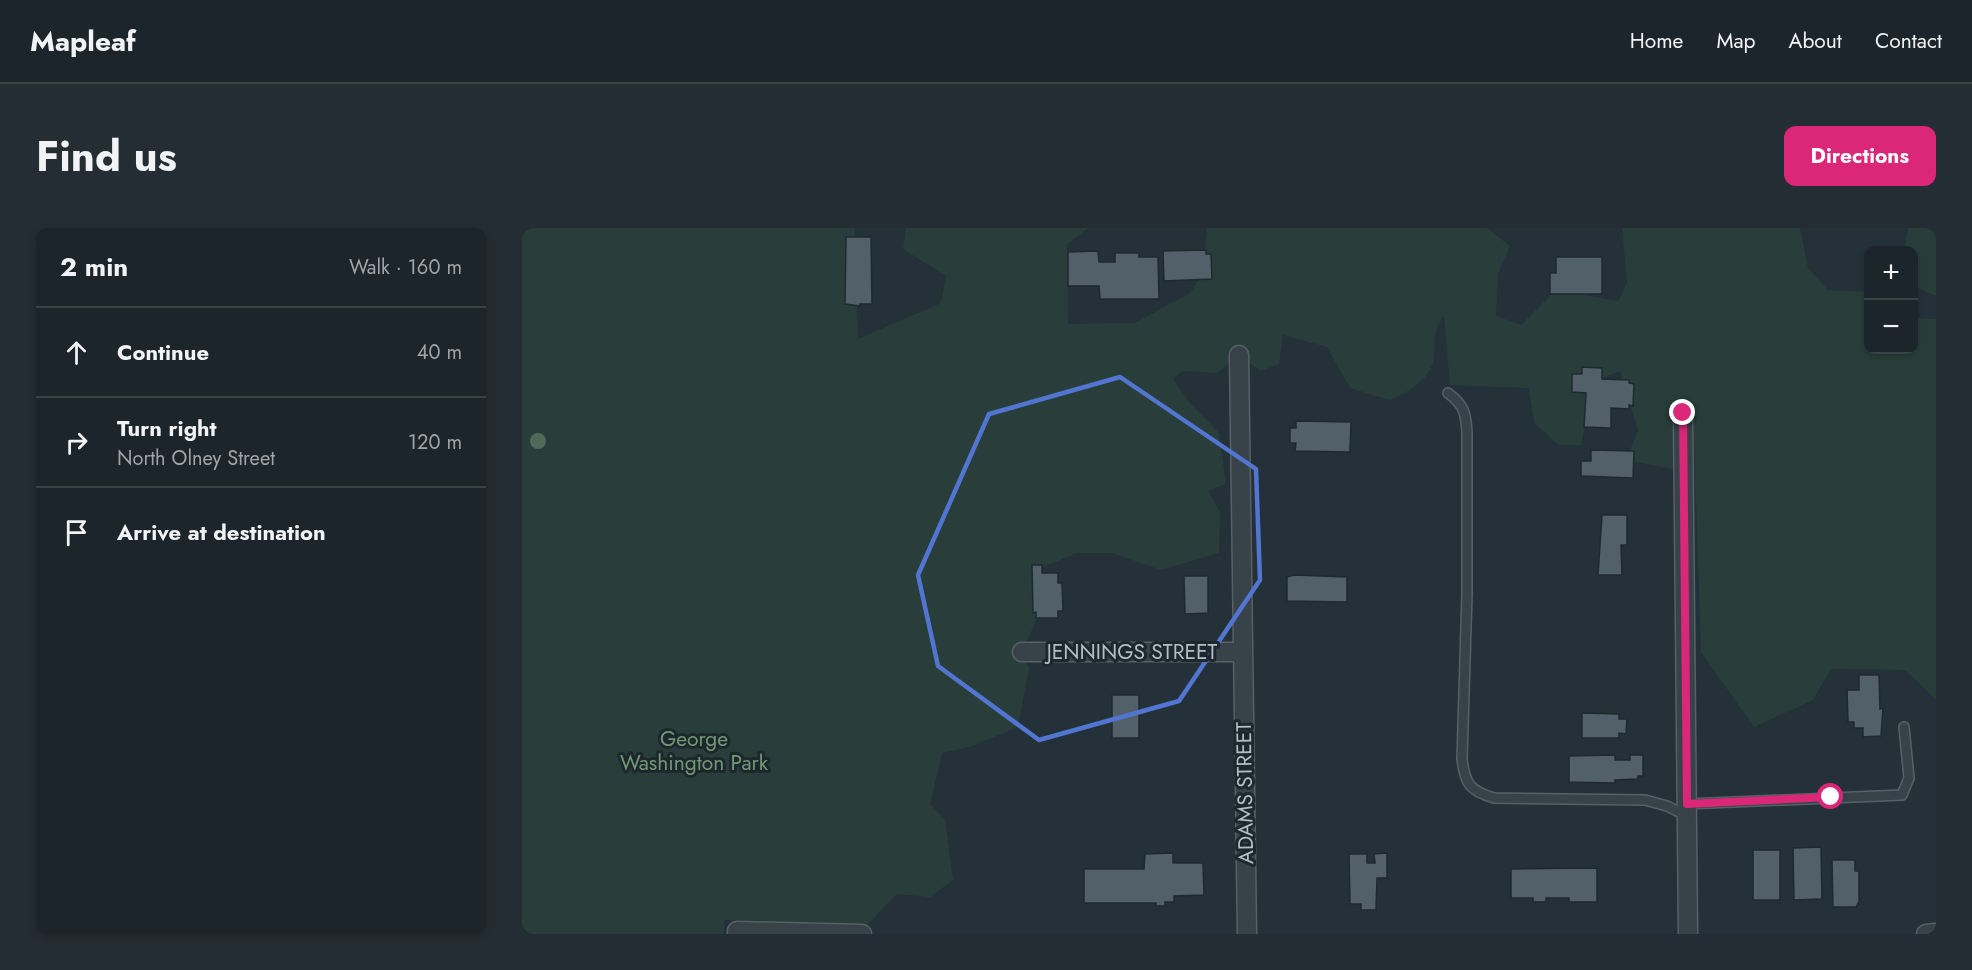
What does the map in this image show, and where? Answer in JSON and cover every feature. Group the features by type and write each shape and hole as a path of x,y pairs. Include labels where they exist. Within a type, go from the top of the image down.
{"street":[{"name":"ADAMS STREET","path":"1239,355 1247,934"},
{"path":"1683,413 1688,934"},
{"name":"JENNINGS STREET","path":"1022,652 1242,652"},
{"path":"737,933 862,934"},
{"path":"1926,934 1936,933"}],"lane":[{"path":"1448,393 1462,404 1466,413 1467,594 1462,759 1464,777 1476,793 1494,798 1645,800 1687,810 1902,795 1909,778 1904,727"}],"highlighted area":[{"path":"1120,377 1256,469 1260,580 1179,701 1039,740 938,666 918,575 989,414"}],"green space":[{"name":"George Washington Park","path":"522,228 855,228 858,339 941,303 946,276 903,249 906,228 1088,228 1067,244 1068,324 1135,323 1190,293 1203,274 1207,228 1487,228 1510,246 1498,274 1496,316 1521,325 1556,290 1618,301 1627,283 1622,228 1800,228 1808,268 1828,290 1864,292 1864,354 1918,354 1918,318 1936,319 1936,700 1905,670 1831,669 1813,700 1754,727 1701,652 1693,407 1676,407 1673,469 1626,460 1638,430 1620,371 1595,381 1581,445 1559,445 1534,423 1529,388 1450,385 1444,316 1436,331 1434,356 1429,372 1418,384 1390,400 1350,388 1327,347 1283,335 1279,364 1261,371 1239,356 1217,373 1182,371 1173,379 1190,403 1219,433 1226,484 1208,491 1220,512 1219,553 1161,570 1112,553 1076,553 1042,568 1039,614 1022,652 1029,668 1018,727 973,746 942,753 930,805 945,819 953,880 930,897 897,894 868,924 724,920 724,934 522,934"},
{"path":"1908,228 1936,228 1936,296 1918,288 1918,246 1905,246"}],"building":[{"path":"846,237 871,237 872,304 860,304 860,306 845,304"},
{"path":"1206,250 1206,254 1211,254 1212,279 1164,281 1163,251"},
{"path":"1098,251 1099,262 1115,262 1115,253 1139,253 1139,257 1158,257 1159,299 1100,299 1099,286 1068,286 1068,252"},
{"path":"1556,257 1602,257 1602,294 1550,294 1550,273 1556,273"},
{"path":"1582,367 1602,368 1602,379 1629,380 1629,383 1634,384 1633,406 1629,405 1629,409 1611,408 1611,428 1584,427 1586,393 1572,392 1572,374 1582,374"},
{"path":"1296,421 1351,422 1350,452 1295,451 1296,443 1290,443 1290,428 1296,428"},
{"path":"1591,450 1634,451 1633,478 1581,476 1581,461 1591,461"},
{"path":"1602,515 1627,515 1627,545 1621,545 1622,575 1598,575"},
{"path":"1032,565 1042,565 1042,573 1058,573 1058,583 1062,583 1063,611 1058,611 1058,618 1036,618 1036,612 1033,613"},
{"path":"1294,575 1347,577 1347,602 1287,601 1287,577"},
{"path":"1184,576 1208,576 1208,613 1185,614"},
{"path":"1859,675 1879,675 1880,709 1883,708 1881,736 1863,737 1863,728 1854,728 1854,722 1848,722 1847,690 1859,690"},
{"path":"1112,695 1139,695 1139,738 1112,738"},
{"path":"1582,713 1619,714 1619,719 1627,719 1626,734 1619,733 1619,738 1582,738"},
{"path":"1615,755 1615,760 1630,760 1630,755 1643,755 1643,776 1638,776 1638,779 1615,780 1615,783 1569,782 1569,756"},
{"path":"1821,847 1822,899 1794,900 1793,848"},
{"path":"1753,850 1780,850 1780,900 1753,900"},
{"path":"1173,853 1173,863 1203,863 1204,895 1174,896 1174,902 1165,902 1165,906 1156,906 1156,903 1084,903 1084,869 1144,869 1145,854"},
{"path":"1387,853 1387,878 1377,878 1376,910 1361,910 1361,904 1350,904 1349,854 1367,854 1367,863 1375,863 1374,854"},
{"path":"1832,860 1855,860 1855,871 1859,871 1859,902 1856,907 1833,907"},
{"path":"1597,868 1597,902 1569,902 1569,898 1546,898 1546,902 1533,902 1533,898 1511,898 1511,869"}],"route":[{"path":"1683,413 1687,804 1831,797"}]}
